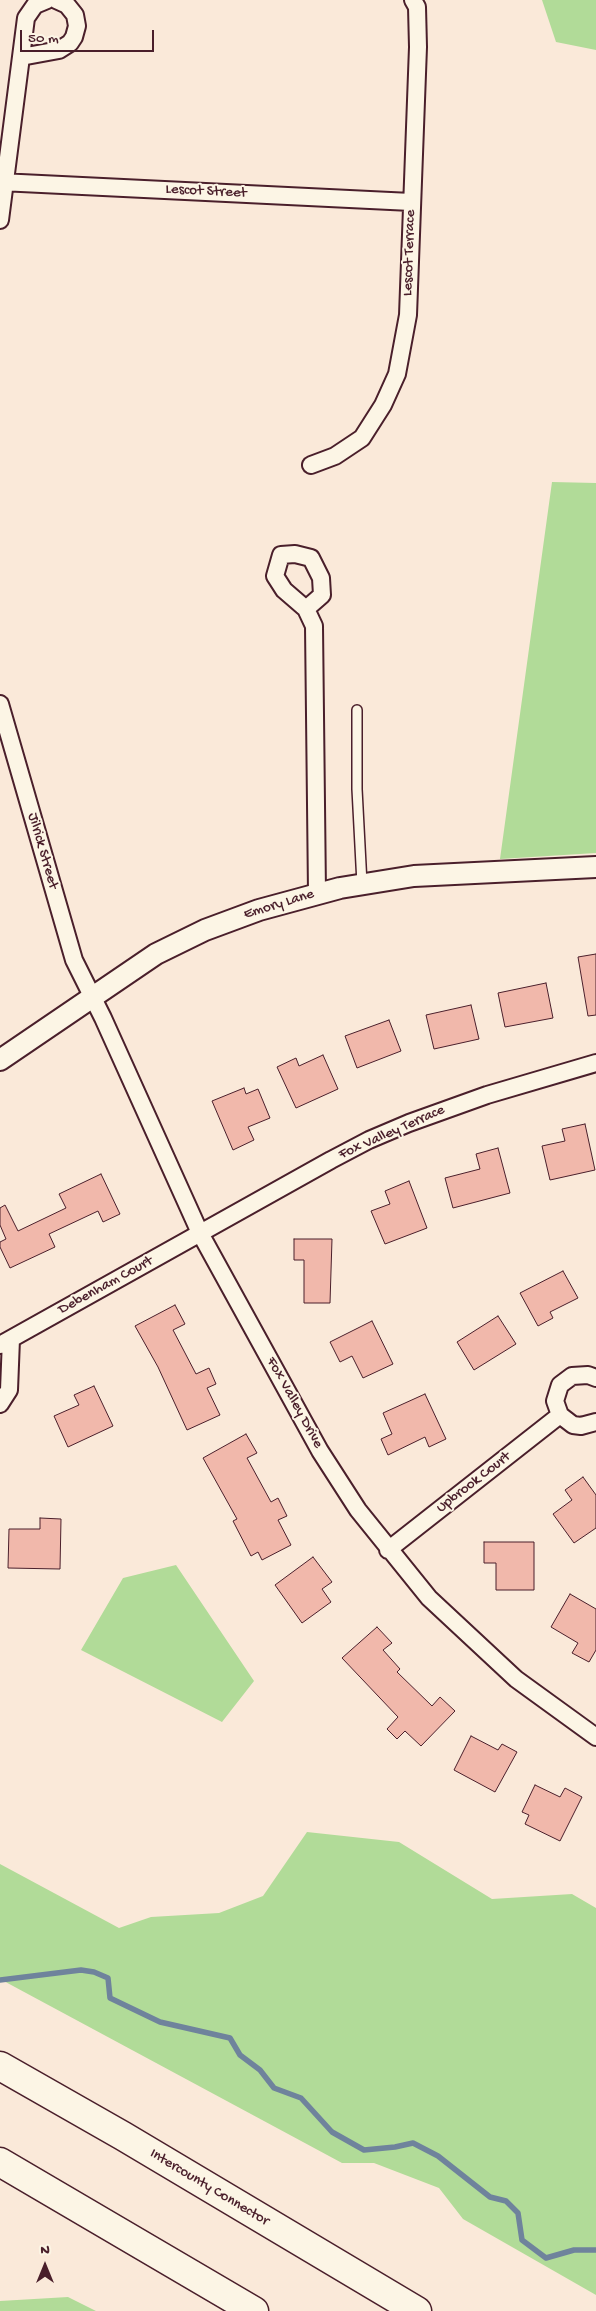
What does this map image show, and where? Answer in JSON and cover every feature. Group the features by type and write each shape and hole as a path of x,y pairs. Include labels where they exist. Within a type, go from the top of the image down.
{"highway":[{"name":"Intercounty Connector","path":"0,2066 417,2311"},
{"path":"0,2162 254,2311"}],"street":[{"path":"0,220 3,183 26,18 35,5 47,0"},
{"path":"21,57 59,50 74,38 77,26 75,15 67,5 56,0"},
{"name":"Lescot Terrace","path":"311,465 335,456 362,438 383,405 397,374 408,315 418,47 416,7 413,0"},
{"name":"Lescot Street","path":"3,183 411,202"},
{"path":"306,610 314,626 317,893"},
{"name":"Jilrick Street","path":"0,704 65,935 74,960 92,996"},
{"name":"Emory Lane","path":"0,1060 133,968 180,942 258,910 317,893 362,884 448,873 596,867"},
{"name":"Fox Valley Drive","path":"92,996 200,1233 320,1451 358,1510 388,1550 429,1598 485,1653 544,1701 596,1737"},
{"name":"Fox Valley Terrace","path":"200,1233 331,1160 409,1123 487,1095 596,1063"},
{"name":"Debenham Court","path":"0,1404 9,1390 6,1342 200,1233"},
{"path":"596,1378 580,1374 565,1380 556,1392 555,1401 560,1415 573,1425 582,1426 596,1422"},
{"name":"Upbrook Court","path":"388,1550 560,1415"}],"lane":[{"path":"357,710 357,789 362,884"}],"green space":[{"path":"542,0 596,0 596,50 556,42"},
{"path":"552,482 596,483 596,853 500,859"},
{"path":"176,1565 254,1681 222,1722 81,1650 123,1578"},
{"path":"307,1832 399,1842 492,1899 572,1894 596,1908 596,2295 463,2219 439,2188 374,2163 342,2163 0,1979 0,1864 119,1928 151,1917 219,1913 263,1896"},
{"path":"68,2297 96,2311 0,2311 0,2301"}],"building":[{"path":"596,954 596,1015 588,1016 578,957"},
{"path":"546,983 553,1018 505,1027 498,993"},
{"path":"471,1005 479,1039 434,1049 426,1015"},
{"path":"389,1020 401,1051 357,1068 345,1036"},
{"path":"323,1055 338,1089 296,1108 277,1067 296,1058 299,1066"},
{"path":"244,1088 246,1094 258,1089 270,1118 248,1127 254,1140 233,1150 212,1101"},
{"path":"585,1124 595,1170 550,1180 542,1146 565,1141 562,1129"},
{"path":"498,1148 510,1193 453,1208 445,1178 480,1169 476,1154"},
{"path":"101,1174 120,1214 103,1222 98,1211 49,1234 55,1247 10,1268 0,1247 0,1242 6,1239 0,1225 0,1208 5,1205 18,1231 66,1208 59,1194"},
{"path":"409,1181 427,1228 385,1244 371,1211 390,1204 385,1191"},
{"path":"294,1239 332,1239 330,1303 304,1303 304,1260 294,1260"},
{"path":"563,1271 578,1298 550,1312 553,1318 538,1326 520,1293"},
{"path":"175,1305 185,1324 173,1330 196,1374 209,1368 216,1384 207,1388 220,1415 187,1430 158,1367 135,1326"},
{"path":"498,1316 516,1344 474,1370 457,1342"},
{"path":"372,1321 393,1364 363,1378 352,1356 340,1362 330,1342"},
{"path":"94,1386 113,1426 68,1447 54,1416 79,1405 74,1395"},
{"path":"425,1394 446,1439 429,1447 425,1437 388,1455 381,1439 392,1434 383,1413"},
{"path":"246,1434 257,1453 247,1458 271,1502 278,1498 287,1516 278,1520 291,1545 262,1560 258,1552 251,1556 233,1521 237,1519 203,1458"},
{"path":"583,1477 596,1495 596,1528 574,1543 553,1514 572,1500 565,1490"},
{"path":"40,1518 61,1519 60,1569 8,1568 9,1529 40,1529"},
{"path":"484,1542 534,1542 534,1590 496,1590 496,1563 484,1563"},
{"path":"313,1557 332,1582 322,1589 331,1602 302,1623 275,1585"},
{"path":"570,1594 596,1609 596,1650 589,1662 572,1653 578,1643 551,1627"},
{"path":"377,1627 392,1643 383,1650 400,1669 397,1672 432,1706 440,1697 455,1711 421,1746 405,1731 397,1739 387,1729 398,1717 342,1658"},
{"path":"471,1736 498,1750 502,1744 517,1752 495,1792 454,1770"},
{"path":"535,1785 560,1797 565,1788 582,1797 560,1841 525,1824 529,1815 522,1812"}],"waterway":[{"path":"0,1980 81,1970 94,1972 108,1978 110,1998 160,2022 230,2038 240,2055 260,2070 274,2088 301,2098 332,2132 364,2150 413,2143 438,2156 490,2197 506,2201 518,2213 522,2240 546,2258 574,2250 596,2250"}]}
